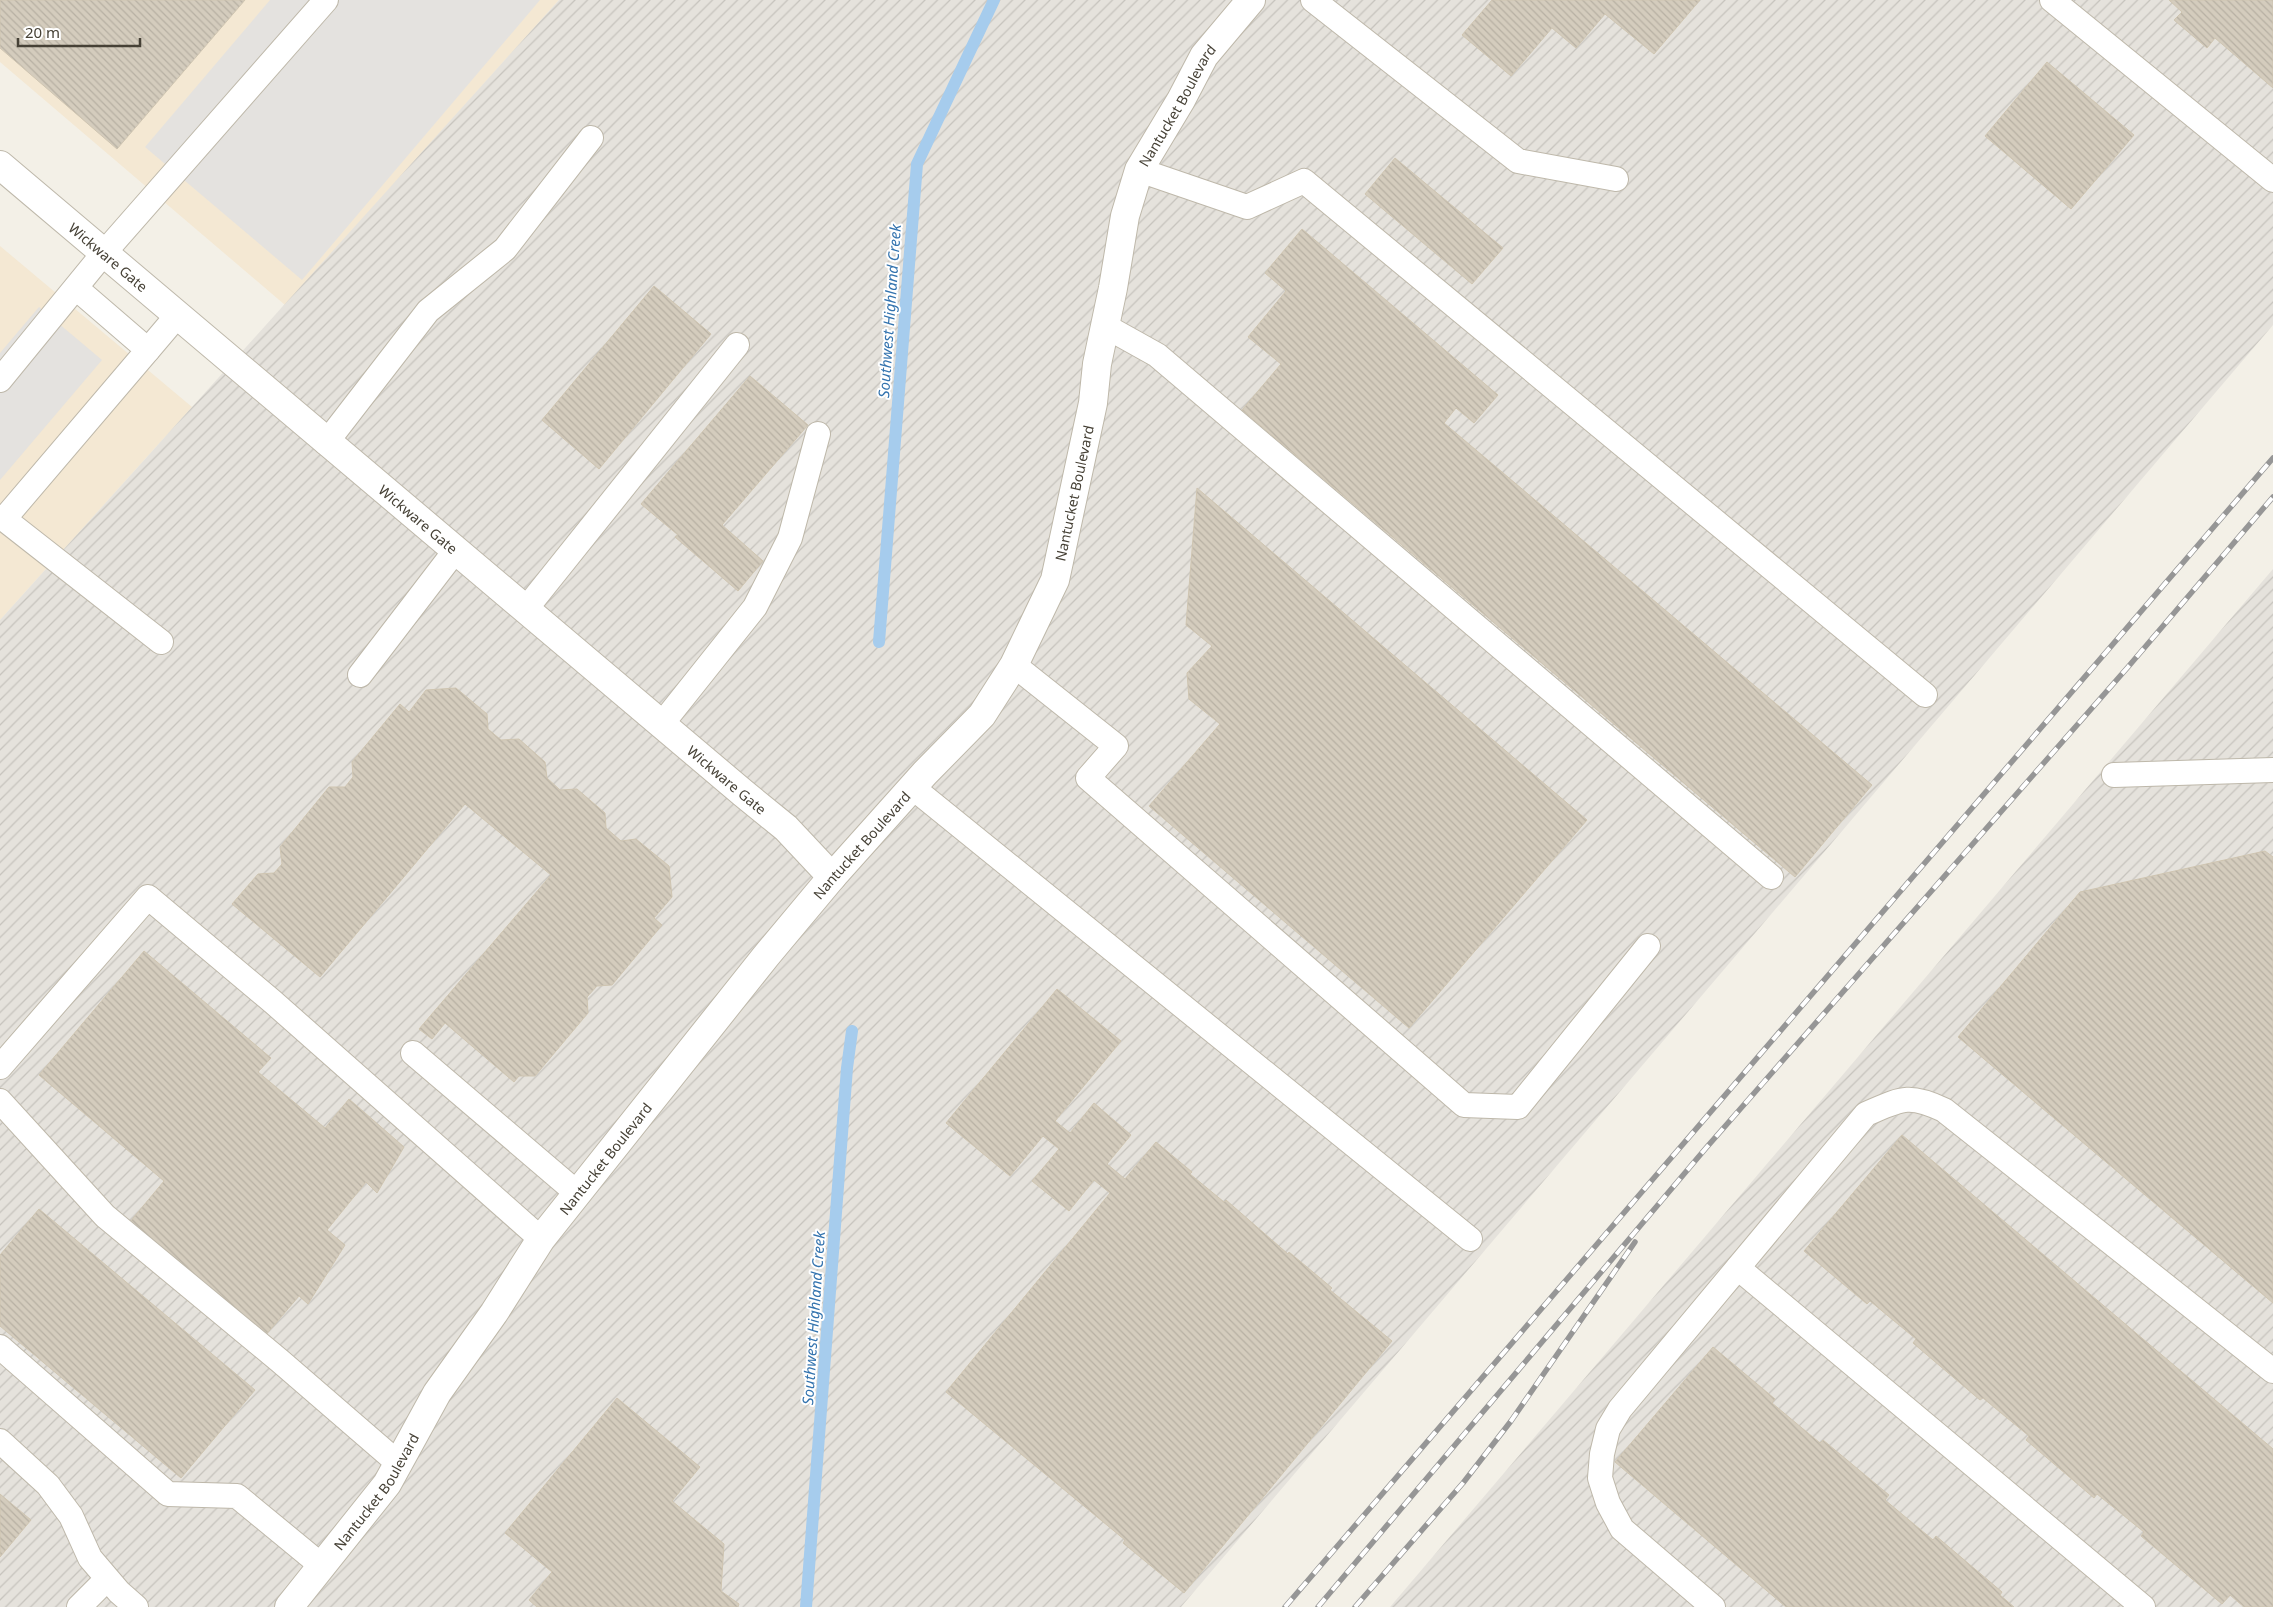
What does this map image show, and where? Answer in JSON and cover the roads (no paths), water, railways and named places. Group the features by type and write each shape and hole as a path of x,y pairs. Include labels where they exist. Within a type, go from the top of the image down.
{"street":[{"name":"Nantucket Boulevard","path":"289,1607 387,1484 437,1393 494,1313 541,1239 766,956 832,877 912,787 982,715 1014,665 1055,580 1093,403 1097,364 1125,216 1139,170 1181,100 1204,56 1251,0"},
{"name":"Wickware Gate","path":"0,166 176,317 786,828 832,877"}],"lane":[{"path":"0,380 103,254 326,0"},
{"path":"1313,0 1518,161 1616,179"},
{"path":"2052,0 2273,180"},
{"path":"326,443 428,311 505,249 591,138"},
{"path":"1139,170 1247,207 1304,181 1926,695"},
{"path":"76,288 148,350"},
{"path":"161,642 4,519 176,317"},
{"path":"1105,326 1157,355 1771,877"},
{"path":"525,610 738,345"},
{"path":"661,725 754,607 790,538 818,434"},
{"path":"360,674 455,551"},
{"path":"1014,665 1116,746 1088,778 1464,1105 1518,1107 1648,946"},
{"path":"2114,775 2273,770"},
{"path":"912,787 1470,1239"},
{"path":"0,1067 148,897 273,1002 541,1239"},
{"path":"413,1053 578,1193"},
{"path":"1713,1607 1622,1529 1608,1503 1600,1478 1602,1454 1608,1429 1620,1408 1866,1114 1896,1101 1920,1099 1944,1110 2273,1371"},
{"path":"0,1101 105,1216 280,1361 398,1463"},
{"path":"1738,1268 2143,1607"},
{"path":"0,1347 168,1494 237,1496 322,1566"},
{"path":"0,1441 48,1485 71,1516 90,1558 107,1579 136,1607"},
{"path":"79,1607 107,1579"}],"waterway":[{"name":"Southwest Highland Creek","path":"879,642 917,164 994,0"},
{"name":"Southwest Highland Creek","path":"806,1607 847,1068 852,1031"}],"railway":[{"path":"1285,1607 2273,458"},
{"path":"1318,1607 1706,1148 2128,667 2273,497"},
{"path":"1355,1607 1463,1483 1511,1421 1635,1242"}]}
